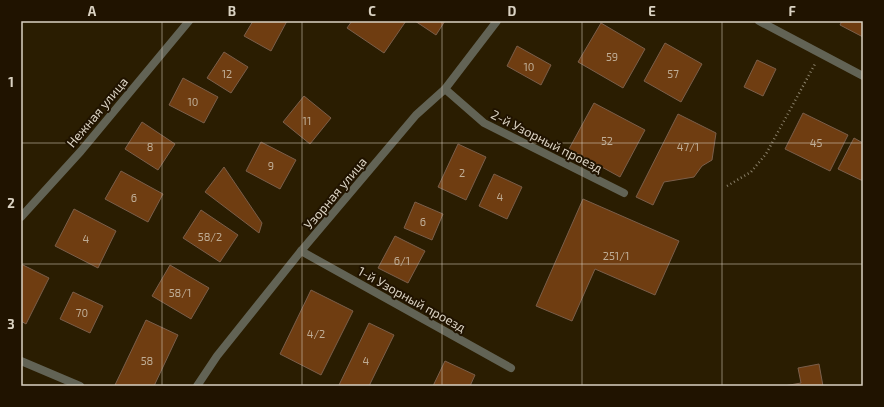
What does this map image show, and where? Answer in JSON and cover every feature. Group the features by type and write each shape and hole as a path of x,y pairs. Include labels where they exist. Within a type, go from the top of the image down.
{"street":[{"name":"Нежная улица","path":"21,217 81,151 189,21"},
{"name":"Узорная улица","path":"197,386 217,356 301,251 416,116 445,89 497,21"},
{"path":"759,21 863,76"},
{"name":"2-й Узорный проезд","path":"445,89 484,123 624,193"},
{"name":"1-й Узорный проезд","path":"301,251 511,368"},
{"path":"21,361 80,386"}],"path":[{"path":"727,186 751,172 766,154 821,53"}],"building":[{"path":"253,21 287,21 271,51 244,36"},
{"path":"352,21 406,21 384,53 347,28"},
{"path":"415,21 445,21 436,35"},
{"path":"842,21 863,21 863,37 840,25"},
{"path":"601,23 645,49 623,88 578,62"},
{"path":"665,43 702,64 681,102 644,81"},
{"path":"517,46 551,65 541,85 507,66"},
{"path":"224,52 248,67 231,93 207,78"},
{"path":"757,60 776,69 763,96 744,87"},
{"path":"183,78 218,97 204,123 169,105"},
{"path":"304,96 331,118 310,144 283,122"},
{"path":"594,103 645,130 620,177 569,149"},
{"path":"803,113 848,135 830,171 785,149"},
{"path":"678,114 716,133 712,160 702,166 694,177 664,182 653,205 636,197"},
{"path":"142,122 175,144 158,170 125,149"},
{"path":"854,138 863,143 863,181 838,169"},
{"path":"261,142 296,160 280,189 246,171"},
{"path":"458,144 486,157 466,200 438,187"},
{"path":"224,167 262,223 259,233 205,192"},
{"path":"121,171 163,194 148,222 105,199"},
{"path":"494,174 522,187 507,219 479,206"},
{"path":"583,199 679,241 655,295 595,269 572,321 536,306"},
{"path":"415,202 443,214 432,240 404,228"},
{"path":"74,209 116,231 98,268 55,246"},
{"path":"201,210 238,235 220,262 183,238"},
{"path":"395,236 425,251 408,283 378,268"},
{"path":"21,264 49,278 26,324 21,321"},
{"path":"170,265 209,288 191,319 152,296"},
{"path":"311,290 353,311 321,375 280,354"},
{"path":"73,292 103,306 90,333 60,319"},
{"path":"146,320 178,335 154,386 117,386 115,385"},
{"path":"369,323 394,335 369,386 340,386 339,385"},
{"path":"445,361 475,375 470,386 433,386"},
{"path":"819,364 823,386 784,386 801,383 798,368"}]}
